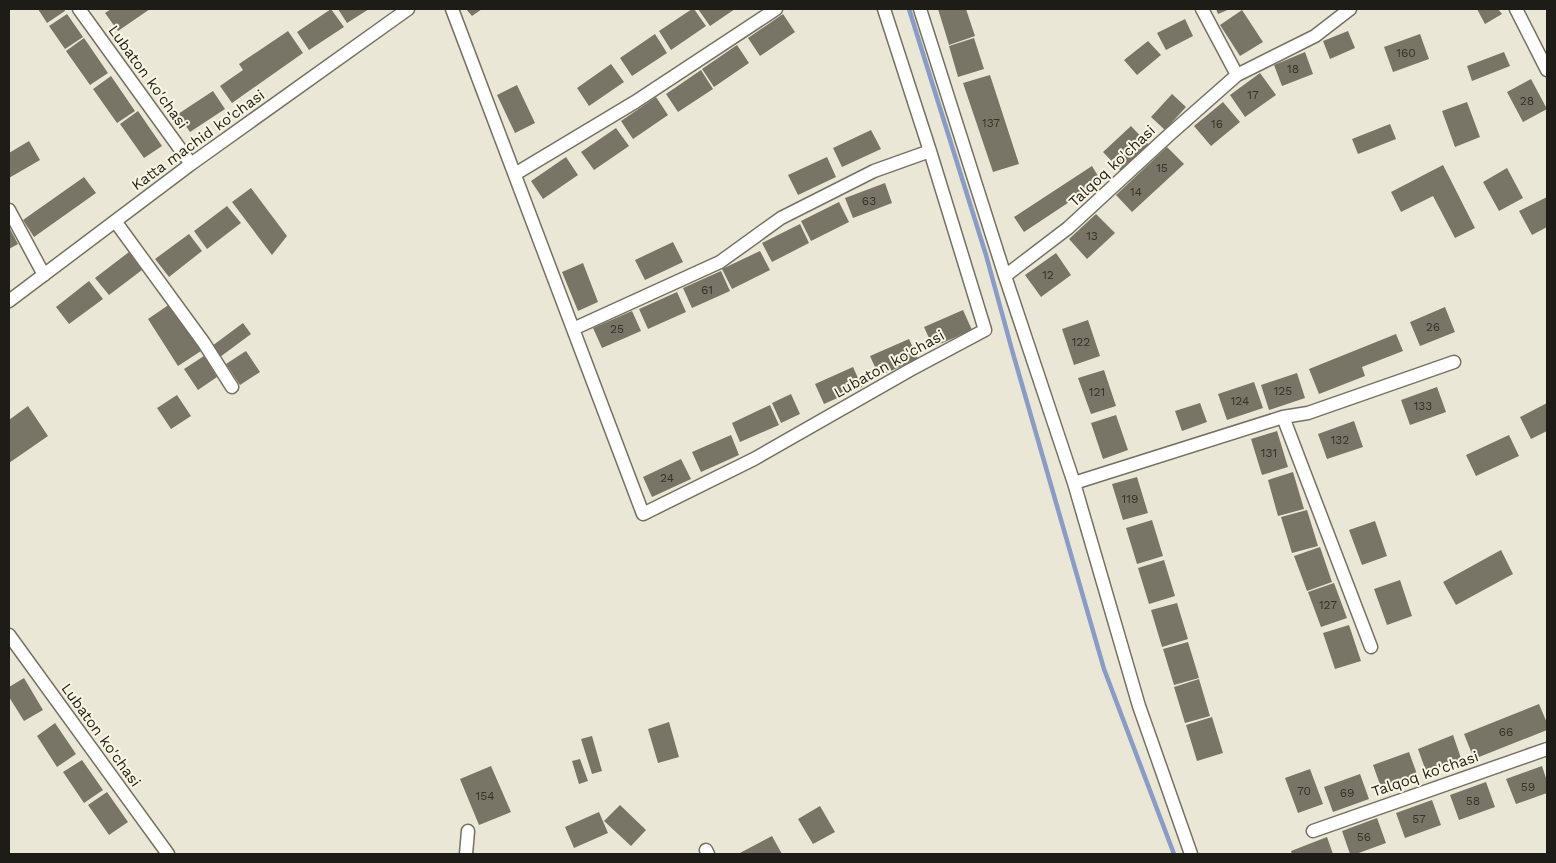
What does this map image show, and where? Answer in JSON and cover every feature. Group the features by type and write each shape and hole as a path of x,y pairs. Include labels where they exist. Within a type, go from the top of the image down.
{"street":[{"name":"Lubaton ko'chasi","path":"79,9 190,164"},
{"name":"Katta machid ko'chasi","path":"9,301 190,164 408,9"},
{"path":"452,9 573,329 720,262 781,218 874,171 930,151"},
{"path":"515,174 634,102 776,9"},
{"name":"Lubaton ko'chasi","path":"573,329 643,514 754,459 910,370 985,330 884,9"},
{"path":"920,9 1005,276 1074,483 1139,706 1190,854"},
{"path":"1202,9 1237,75"},
{"name":"Talqoq ko'chasi","path":"1005,276 1068,228 1237,75 1315,36 1350,9"},
{"path":"1516,9 1547,70"},
{"path":"9,210 44,274"},
{"path":"115,221 204,343 232,387"},
{"path":"1074,483 1283,417 1308,413 1454,362"},
{"path":"1283,417 1371,647"},
{"name":"Lubaton ko'chasi","path":"9,635 168,854"},
{"name":"Talqoq ko'chasi","path":"1313,831 1547,749"},
{"path":"466,854 468,831"}],"building":[{"path":"38,9 64,9 65,11 47,23"},
{"path":"111,9 150,9 118,31 105,13"},
{"path":"331,9 344,27 309,50 297,32"},
{"path":"338,9 369,9 347,23"},
{"path":"466,9 482,9 472,16"},
{"path":"694,9 706,26 671,50 659,31"},
{"path":"698,9 735,9 710,26"},
{"path":"938,9 966,9 975,36 949,45"},
{"path":"1216,9 1230,9 1218,14"},
{"path":"1477,9 1498,9 1502,14 1485,24"},
{"path":"1242,10 1263,42 1240,56 1220,25"},
{"path":"67,14 83,37 65,49 49,26"},
{"path":"783,14 795,32 760,56 748,38"},
{"path":"1185,19 1193,36 1166,50 1157,33"},
{"path":"288,31 303,53 232,103 220,86 243,70 239,64"},
{"path":"1348,31 1355,48 1330,59 1323,41"},
{"path":"655,34 667,53 632,76 620,58"},
{"path":"1420,34 1429,59 1393,72 1384,47"},
{"path":"84,38 108,73 90,85 66,51"},
{"path":"974,38 984,69 958,77 949,46"},
{"path":"1148,41 1161,55 1137,75 1124,60"},
{"path":"737,45 749,63 714,87 702,69"},
{"path":"1305,52 1313,74 1282,86 1274,65"},
{"path":"1504,52 1510,66 1472,81 1467,66"},
{"path":"611,64 624,82 589,106 577,88"},
{"path":"701,70 713,89 678,112 666,94"},
{"path":"1260,73 1276,95 1245,117 1230,95"},
{"path":"990,75 1019,164 993,172 963,83"},
{"path":"111,76 135,111 117,123 93,89"},
{"path":"1531,79 1547,109 1523,122 1507,92"},
{"path":"517,85 535,123 515,133 497,95"},
{"path":"213,91 225,109 190,132 178,114"},
{"path":"1172,94 1186,107 1165,130 1151,117"},
{"path":"656,97 668,115 633,139 621,121"},
{"path":"1223,102 1240,122 1211,146 1194,126"},
{"path":"1467,102 1480,137 1455,147 1442,111"},
{"path":"138,111 162,146 144,158 120,124"},
{"path":"1390,124 1396,139 1358,154 1352,139"},
{"path":"1131,126 1149,145 1121,171 1103,152"},
{"path":"616,128 629,146 594,170 581,152"},
{"path":"871,130 881,149 842,167 833,148"},
{"path":"29,141 40,160 9,178 9,153"},
{"path":"1167,147 1184,164 1132,212 1116,195"},
{"path":"566,157 578,175 543,199 531,181"},
{"path":"827,157 836,177 798,195 788,175"},
{"path":"1443,165 1475,228 1455,238 1433,196 1401,212 1391,192"},
{"path":"1092,166 1101,181 1024,232 1014,217"},
{"path":"1507,168 1523,198 1499,211 1483,182"},
{"path":"84,177 96,193 34,237 23,220"},
{"path":"885,183 892,203 853,218 845,198"},
{"path":"251,188 287,236 272,255 232,202"},
{"path":"1547,197 1547,227 1532,235 1519,211"},
{"path":"839,202 849,222 811,241 801,221"},
{"path":"227,206 241,223 207,249 194,231"},
{"path":"1096,214 1115,233 1087,259 1069,239"},
{"path":"800,224 809,243 772,262 762,243"},
{"path":"9,227 18,244 9,249"},
{"path":"189,234 202,251 169,277 155,259"},
{"path":"673,242 683,262 645,280 635,260"},
{"path":"760,251 770,270 732,289 722,269"},
{"path":"129,252 142,270 109,295 95,278"},
{"path":"1056,253 1071,275 1041,297 1025,275"},
{"path":"583,263 598,302 578,311 562,272"},
{"path":"721,271 730,291 692,308 683,288"},
{"path":"89,281 103,299 69,324 56,307"},
{"path":"677,292 686,312 648,329 639,309"},
{"path":"170,304 201,351 178,366 148,319"},
{"path":"1445,307 1455,332 1420,346 1410,322"},
{"path":"963,310 972,330 933,347 924,327"},
{"path":"632,311 641,331 602,348 593,328"},
{"path":"1088,320 1100,356 1074,365 1062,329"},
{"path":"243,323 251,334 220,357 212,346"},
{"path":"1396,334 1403,351 1362,367 1365,376 1319,394 1309,369"},
{"path":"909,339 918,359 879,376 870,356"},
{"path":"246,351 260,372 240,385 226,364"},
{"path":"204,356 217,377 198,390 184,369"},
{"path":"853,367 862,387 824,404 815,384"},
{"path":"1104,370 1116,406 1091,414 1078,378"},
{"path":"1297,373 1305,398 1269,410 1261,385"},
{"path":"1254,382 1263,408 1227,420 1218,394"},
{"path":"1437,387 1446,412 1410,425 1401,400"},
{"path":"791,394 800,414 781,423 772,403"},
{"path":"177,395 191,416 171,429 157,408"},
{"path":"1200,403 1207,422 1182,431 1175,411"},
{"path":"1547,403 1547,431 1531,439 1520,417"},
{"path":"770,405 779,425 740,442 732,423"},
{"path":"28,406 48,436 9,463 9,420"},
{"path":"1116,415 1128,450 1103,459 1091,423"},
{"path":"1354,421 1363,447 1327,459 1318,434"},
{"path":"1277,431 1288,467 1262,475 1251,439"},
{"path":"731,435 739,455 701,472 692,452"},
{"path":"1509,435 1519,456 1476,476 1466,455"},
{"path":"681,459 691,479 652,497 643,477"},
{"path":"1293,472 1304,509 1278,516 1268,480"},
{"path":"1137,477 1148,513 1123,520 1112,484"},
{"path":"1307,510 1318,546 1292,553 1281,517"},
{"path":"1152,520 1163,556 1137,564 1126,528"},
{"path":"1375,521 1387,556 1362,565 1349,530"},
{"path":"1320,547 1332,582 1307,591 1294,556"},
{"path":"1501,550 1513,574 1456,605 1443,582"},
{"path":"1164,560 1175,596 1149,604 1138,568"},
{"path":"1400,580 1412,616 1387,625 1374,589"},
{"path":"1334,583 1347,618 1321,627 1308,592"},
{"path":"1177,603 1188,639 1162,647 1151,610"},
{"path":"1349,625 1361,661 1335,669 1323,633"},
{"path":"1188,642 1199,678 1174,685 1163,649"},
{"path":"24,678 43,710 24,721 9,697 9,687"},
{"path":"1199,679 1210,716 1185,723 1174,687"},
{"path":"1539,704 1547,723 1547,730 1474,759 1464,734"},
{"path":"1212,717 1223,753 1197,761 1186,725"},
{"path":"669,722 679,757 658,763 648,729"},
{"path":"55,723 76,754 57,767 37,736"},
{"path":"1453,735 1462,761 1427,774 1418,749"},
{"path":"592,736 602,771 592,774 581,739"},
{"path":"1409,752 1418,777 1382,790 1373,765"},
{"path":"580,759 588,781 579,784 572,761"},
{"path":"82,760 103,790 84,803 63,772"},
{"path":"491,766 511,812 479,825 460,779"},
{"path":"1542,766 1547,781 1547,793 1516,804 1506,779"},
{"path":"1310,769 1323,804 1298,813 1285,778"},
{"path":"1360,774 1369,799 1333,812 1324,787"},
{"path":"1486,782 1495,807 1459,820 1450,795"},
{"path":"107,792 128,822 109,835 88,805"},
{"path":"1432,800 1441,825 1405,838 1396,813"},
{"path":"620,805 646,830 631,846 604,821"},
{"path":"820,806 835,832 813,844 798,819"},
{"path":"599,812 608,833 574,848 565,827"},
{"path":"1377,818 1386,843 1356,854 1350,854 1342,831"},
{"path":"772,836 782,854 738,854"},
{"path":"1327,837 1333,854 1292,854 1291,851"}],"waterway":[{"path":"909,9 986,255 1104,669 1174,854"}]}
